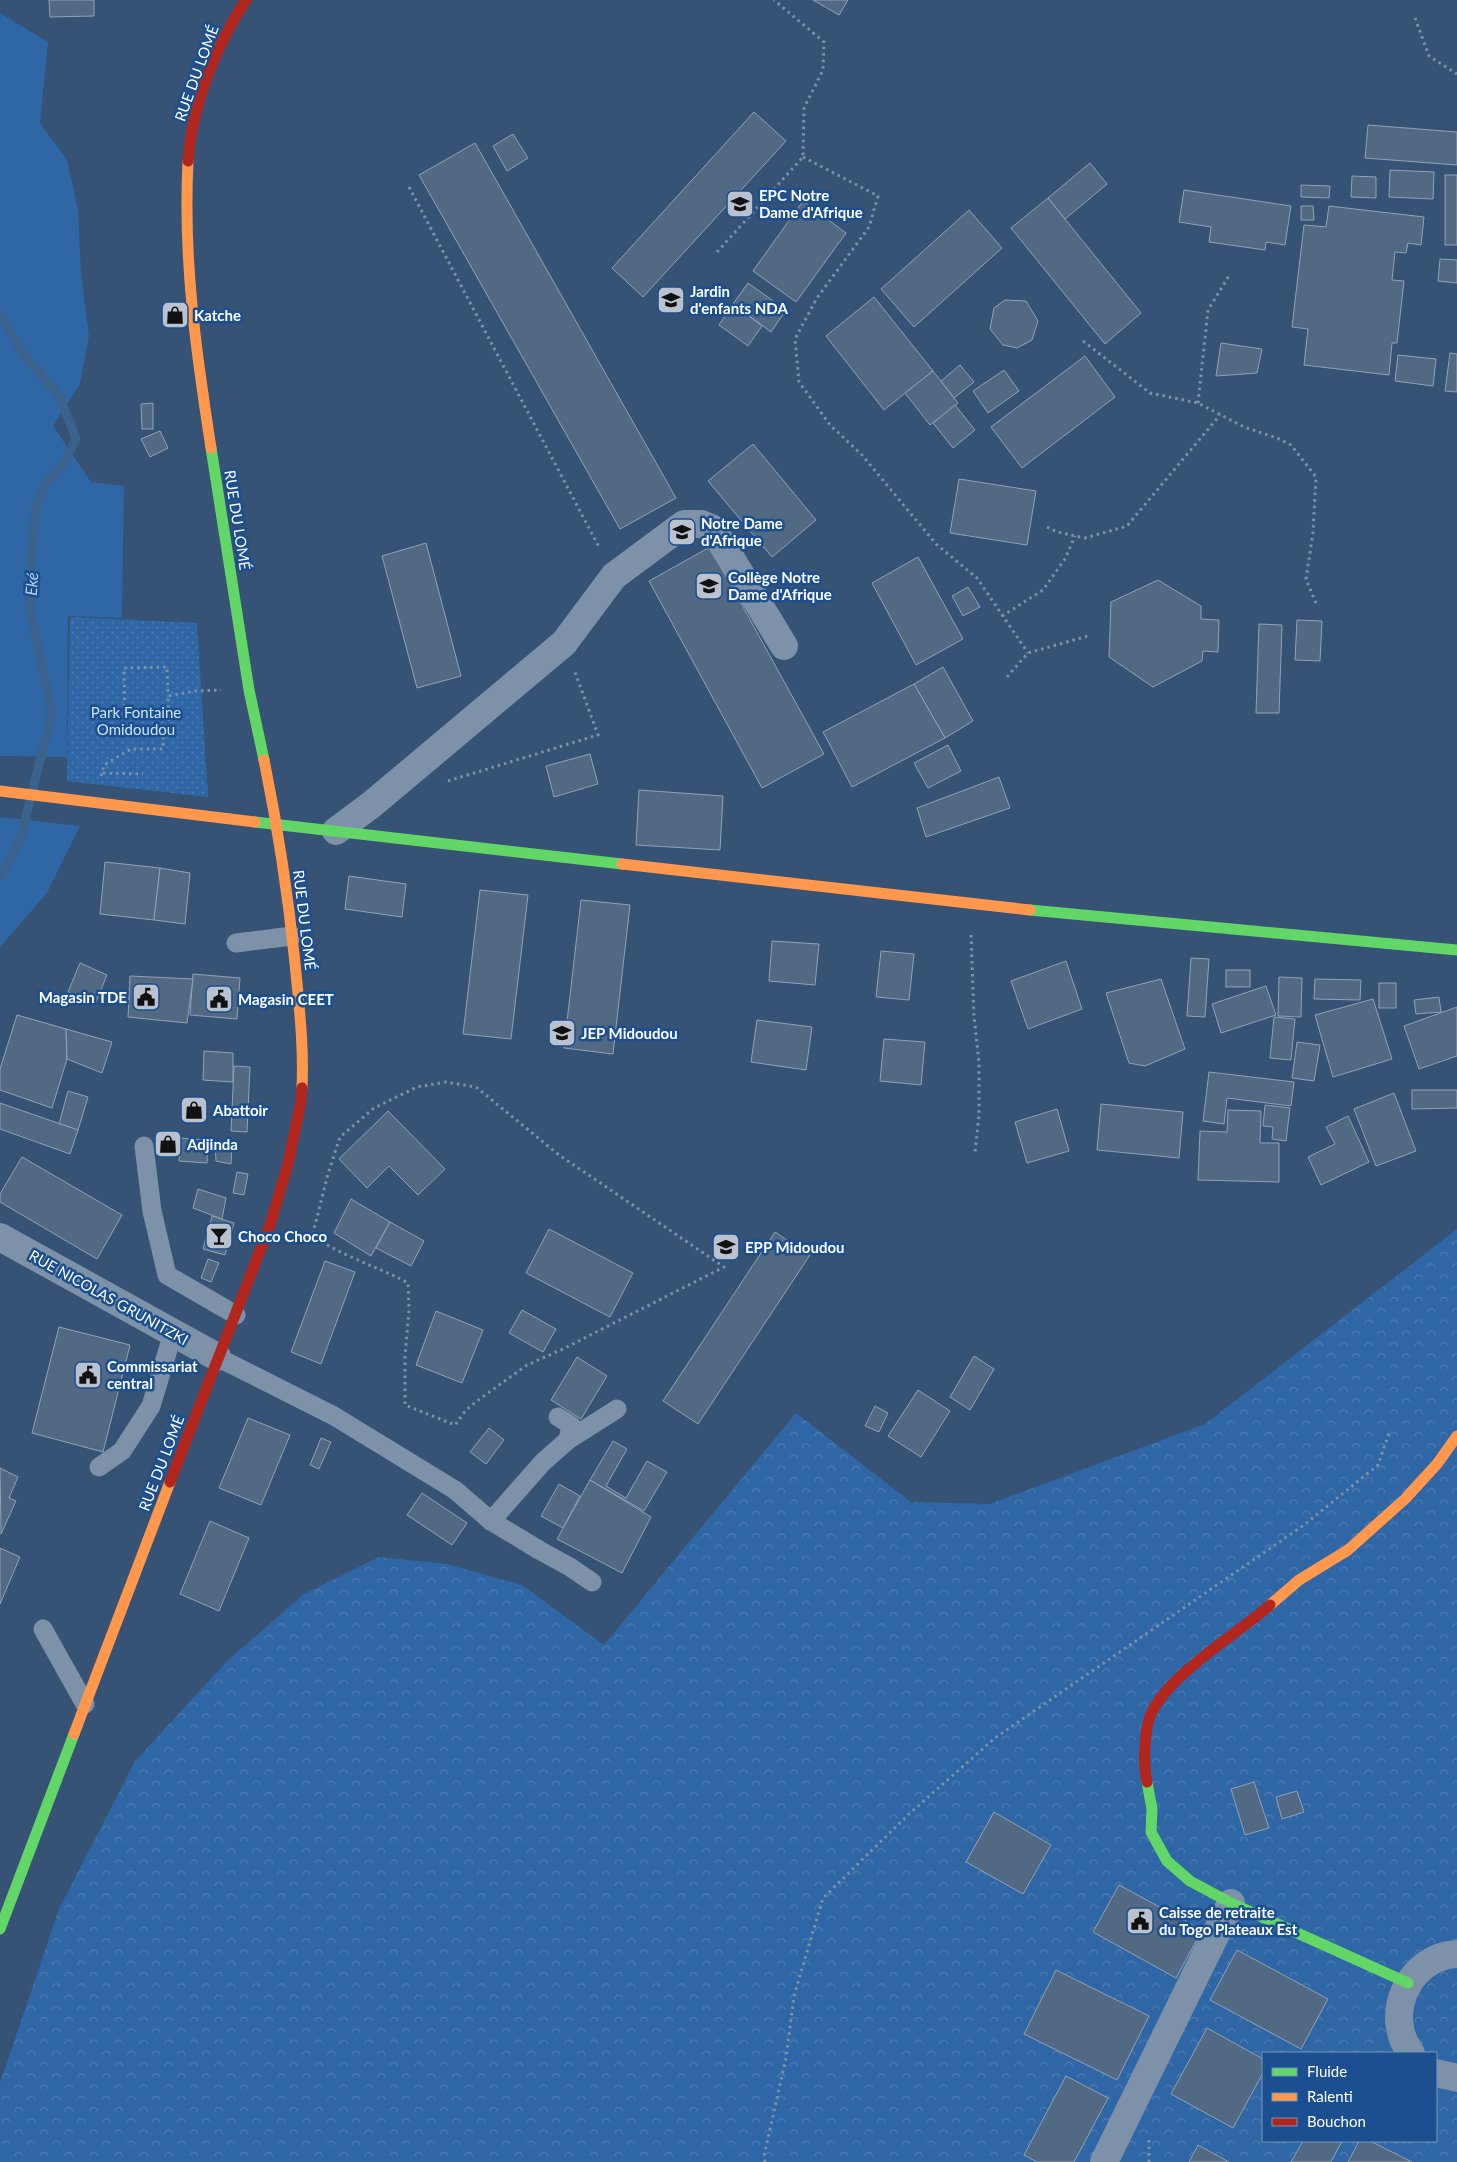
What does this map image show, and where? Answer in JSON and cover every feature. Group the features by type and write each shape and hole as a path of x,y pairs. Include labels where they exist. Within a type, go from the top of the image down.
{"street":[{"name":"RUE DU LOMÉ","path":"0,1929 217,1357 236,1315 270,1225 288,1164 301,1101 303,1062 301,1022 277,825 249,690 201,384 189,281 186,204 190,134 204,86 228,27 246,0"},
{"path":"336,832 371,805 564,643 614,576 684,524 700,524 713,529 784,646"},
{"path":"4,792 67,801 970,904 1457,950"},
{"name":"RUE NICOLAS GRUNITZKI","path":"0,1237 217,1357"},
{"path":"1408,1983 1231,1903 1190,1881 1167,1861 1151,1832 1152,1809 1146,1778 1146,1737 1151,1714 1171,1684 1260,1614 1299,1580 1348,1550 1404,1499 1437,1464 1457,1436"},
{"path":"1104,2162 1231,1903"},
{"path":"1411,2052 1401,2032 1399,2016 1401,1998 1408,1983 1418,1970 1433,1960 1449,1954 1457,1954"}],"lane":[{"path":"236,943 292,936"},
{"path":"144,1146 152,1211 167,1275 236,1315"},
{"path":"99,1467 122,1451 151,1406 174,1333"},
{"path":"217,1357 334,1416 455,1490 491,1521 592,1582"},
{"path":"491,1521 543,1462 568,1440 617,1409"},
{"path":"558,1416 570,1425 568,1440"},
{"path":"43,1629 85,1704"}],"path":[{"path":"717,252 803,157 804,108 824,70 824,42 774,0"},
{"path":"1415,18 1429,56 1457,74"},
{"path":"803,157 878,196 869,226 817,298 795,339 798,382 830,425 862,455 936,544 977,578 1028,653"},
{"path":"409,187 614,576"},
{"path":"1198,403 1208,310 1230,274"},
{"path":"1083,341 1150,393 1198,403 1244,427 1277,438 1291,445 1316,477 1306,579 1317,606"},
{"path":"1047,527 1057,532 1085,538 1127,526 1220,415"},
{"path":"1002,616 1043,590 1065,559 1075,536"},
{"path":"1006,677 1028,653 1088,636"},
{"path":"447,782 598,735 564,643"},
{"path":"168,667 168,728 163,728 125,729 124,668 168,667"},
{"path":"168,696 195,691"},
{"path":"93,804 104,765 131,749 163,749 163,728"},
{"path":"102,773 143,774"},
{"path":"970,904 974,1016 979,1063 979,1115 975,1153"},
{"path":"270,1225 312,1237 349,1256 387,1271 408,1284 409,1310 404,1356 405,1405 455,1425 466,1410 527,1365 724,1267 559,1155 476,1088 446,1082 417,1087 374,1108 340,1137 328,1174 312,1237"},
{"path":"765,2162 764,2156 786,2058 794,1996 823,1898 909,1814 995,1738 1304,1525 1378,1465 1390,1430"}],"green space":[{"path":"0,13 48,42 40,123 67,160 78,209 81,273 89,336 80,384 53,426 91,482 124,486 122,618 68,616 67,757 0,756"},
{"name":"Park Fontaine Omidoudou","path":"70,617 197,623 208,797 67,781"},
{"path":"0,817 80,826 47,893 0,947"},
{"path":"1457,1229 1457,2162 0,2162 0,2083 59,1909 135,1761 228,1660 304,1594 379,1557 446,1564 522,1585 604,1645 796,1413 911,1502 990,1504 1205,1424"}],"building":[{"path":"49,0 94,0 94,16 50,17"},
{"path":"813,0 848,0 839,15"},
{"path":"754,112 786,141 643,297 612,268"},
{"path":"1368,125 1457,132 1457,165 1365,158"},
{"path":"513,134 528,158 507,171 493,146"},
{"path":"475,143 676,498 620,529 419,175"},
{"path":"1090,163 1107,184 1065,219 1048,198"},
{"path":"1390,170 1434,172 1433,199 1389,197"},
{"path":"1445,175 1457,175 1457,245 1445,245"},
{"path":"1352,176 1376,177 1376,198 1351,197"},
{"path":"1301,185 1330,186 1329,198 1301,197"},
{"path":"1184,190 1291,206 1285,245 1266,242 1265,250 1209,242 1211,227 1179,222"},
{"path":"1048,198 1141,313 1105,344 1011,228"},
{"path":"803,201 846,233 796,302 753,271"},
{"path":"1301,206 1313,206 1314,220 1301,220"},
{"path":"1329,206 1424,217 1421,245 1408,243 1406,253 1395,252 1392,280 1404,281 1397,343 1392,343 1389,375 1304,365 1308,329 1292,327 1304,225 1326,227"},
{"path":"969,210 1002,248 914,327 881,289"},
{"path":"1440,259 1457,260 1457,283 1438,281"},
{"path":"748,283 786,310 771,332 733,304"},
{"path":"874,297 933,371 884,410 826,336"},
{"path":"1005,300 1026,301 1038,321 1032,340 1017,348 1003,345 990,329 994,308"},
{"path":"733,304 762,326 748,346 719,325"},
{"path":"1221,343 1262,349 1257,373 1216,376"},
{"path":"1450,353 1457,354 1457,392 1445,391"},
{"path":"1398,355 1436,359 1433,386 1395,381"},
{"path":"1085,356 1115,397 1022,468 991,427"},
{"path":"960,365 974,382 954,398 941,381"},
{"path":"1004,370 1019,391 988,413 973,391"},
{"path":"933,371 958,403 930,425 905,393"},
{"path":"153,403 153,429 142,429 141,404"},
{"path":"955,405 975,430 953,448 933,423"},
{"path":"160,431 168,448 150,457 141,439"},
{"path":"753,444 816,520 772,557 708,481"},
{"path":"959,479 1036,491 1027,545 950,533"},
{"path":"426,543 461,676 417,688 382,556"},
{"path":"710,547 824,754 762,788 649,581"},
{"path":"918,557 963,639 916,665 872,583"},
{"path":"1158,580 1201,606 1201,619 1219,620 1218,652 1203,651 1202,661 1153,687 1109,657 1111,602"},
{"path":"968,587 980,607 963,616 952,596"},
{"path":"1297,620 1322,621 1320,661 1295,660"},
{"path":"1259,624 1282,625 1279,713 1256,713"},
{"path":"943,667 973,721 945,738 914,684"},
{"path":"914,684 945,738 852,787 823,732"},
{"path":"948,745 961,771 928,788 914,763"},
{"path":"590,754 598,784 554,797 546,766"},
{"path":"999,777 1010,808 926,837 917,808"},
{"path":"639,790 723,796 720,850 636,845"},
{"path":"105,862 160,868 154,920 100,914"},
{"path":"160,868 190,873 185,924 154,920"},
{"path":"349,876 406,884 402,917 345,909"},
{"path":"480,890 528,895 511,1039 463,1034"},
{"path":"581,900 630,905 613,1054 564,1048"},
{"path":"772,941 819,944 815,985 769,981"},
{"path":"881,951 914,954 909,1000 876,997"},
{"path":"1191,958 1209,959 1205,1017 1187,1016"},
{"path":"1066,961 1082,1009 1028,1029 1011,981"},
{"path":"80,963 107,975 95,1004 68,992"},
{"path":"1226,970 1250,970 1250,987 1226,987"},
{"path":"193,974 240,978 237,1019 190,1015"},
{"path":"130,976 193,979 187,1023 128,1017"},
{"path":"1279,977 1302,978 1301,1017 1278,1016"},
{"path":"1161,979 1185,1049 1145,1066 1129,1063 1106,993"},
{"path":"1315,979 1361,980 1360,1000 1314,999"},
{"path":"1379,983 1396,983 1396,1008 1379,1008"},
{"path":"1266,986 1276,1015 1221,1033 1212,1004"},
{"path":"1439,997 1441,1012 1416,1014 1414,1000"},
{"path":"1373,999 1392,1059 1333,1077 1315,1015"},
{"path":"1457,1007 1457,1056 1419,1069 1404,1026"},
{"path":"17,1015 66,1029 67,1059 52,1108 0,1090 0,1069"},
{"path":"1274,1017 1295,1019 1291,1060 1270,1058"},
{"path":"757,1020 812,1027 806,1070 751,1062"},
{"path":"66,1029 112,1042 102,1073 67,1059"},
{"path":"884,1039 925,1042 921,1085 880,1081"},
{"path":"1297,1042 1320,1045 1314,1081 1292,1078"},
{"path":"204,1051 233,1053 233,1082 203,1080"},
{"path":"234,1066 250,1067 247,1132 231,1131"},
{"path":"1209,1072 1294,1082 1291,1106 1227,1098 1224,1124 1203,1121"},
{"path":"1412,1090 1457,1090 1457,1108 1412,1109"},
{"path":"68,1091 88,1097 78,1130 59,1124"},
{"path":"1394,1093 1416,1151 1376,1166 1354,1109"},
{"path":"0,1103 78,1130 70,1154 0,1129"},
{"path":"1101,1104 1183,1112 1179,1158 1097,1150"},
{"path":"1265,1105 1290,1108 1286,1141 1272,1139 1273,1127 1263,1126"},
{"path":"1057,1109 1069,1151 1027,1163 1015,1122"},
{"path":"1228,1110 1261,1111 1260,1143 1279,1143 1279,1182 1198,1180 1200,1131 1227,1132"},
{"path":"388,1111 445,1169 418,1195 389,1166 367,1188 339,1159"},
{"path":"1348,1116 1369,1162 1321,1185 1308,1157 1335,1144 1326,1127"},
{"path":"180,1138 208,1140 207,1163 179,1161"},
{"path":"215,1144 232,1146 231,1164 216,1161"},
{"path":"22,1157 122,1215 97,1259 0,1202 0,1194"},
{"path":"237,1172 248,1174 244,1195 233,1193"},
{"path":"198,1189 226,1198 222,1219 193,1208"},
{"path":"351,1199 390,1222 371,1256 334,1233"},
{"path":"212,1216 234,1223 225,1255 203,1249"},
{"path":"390,1222 424,1241 411,1266 376,1248"},
{"path":"549,1229 633,1273 610,1317 526,1273"},
{"path":"775,1232 810,1255 698,1424 663,1401"},
{"path":"208,1259 219,1263 211,1282 201,1278"},
{"path":"325,1261 355,1272 321,1364 291,1352"},
{"path":"522,1310 556,1329 543,1352 509,1333"},
{"path":"436,1311 483,1330 462,1383 416,1365"},
{"path":"59,1327 130,1345 103,1452 32,1433"},
{"path":"974,1356 994,1369 970,1410 950,1397"},
{"path":"577,1357 607,1376 581,1419 551,1400"},
{"path":"918,1390 950,1411 921,1457 888,1436"},
{"path":"875,1406 888,1413 879,1432 865,1426"},
{"path":"248,1418 290,1435 261,1505 219,1488"},
{"path":"489,1428 504,1440 486,1464 470,1452"},
{"path":"321,1438 331,1442 319,1469 310,1465"},
{"path":"613,1441 627,1449 606,1486 626,1498 647,1461 667,1472 644,1511 590,1480"},
{"path":"0,1468 18,1477 9,1498 16,1501 1,1534"},
{"path":"590,1480 651,1517 622,1573 557,1539"},
{"path":"559,1484 580,1496 563,1528 541,1516"},
{"path":"422,1493 467,1523 452,1545 407,1515"},
{"path":"210,1521 249,1538 219,1611 180,1594"},
{"path":"0,1548 20,1557 0,1604"},
{"path":"1254,1782 1269,1828 1245,1835 1231,1789"},
{"path":"1297,1791 1304,1812 1282,1819 1276,1797"},
{"path":"994,1812 1051,1845 1023,1894 966,1862"},
{"path":"1119,1885 1202,1930 1176,1978 1093,1932"},
{"path":"1237,1950 1328,1999 1301,2049 1210,2000"},
{"path":"1056,1970 1149,2016 1117,2080 1024,2034"},
{"path":"1207,2028 1262,2058 1262,2075 1233,2128 1171,2094"},
{"path":"1066,2076 1108,2098 1074,2162 1037,2162 1024,2155"},
{"path":"1302,2142 1341,2142 1331,2162 1291,2162"},
{"path":"1358,2142 1372,2142 1412,2162 1348,2162"},
{"path":"1198,2145 1229,2162 1189,2162"}],"waterway":[{"name":"Eké","path":"0,314 24,355 59,396 76,438 66,460 46,483 36,506 31,558 30,611 52,713 21,836 0,877"}],"traffic: fast":[{"path":"211,448 249,690 264,760"},
{"path":"255,822 622,864"},
{"path":"1030,910 1457,950"},
{"path":"0,1929 74,1734"},
{"path":"1147,1782 1152,1809 1151,1832 1167,1861 1190,1881 1231,1903 1408,1983"}],"traffic: slow":[{"path":"188,161 187,234 189,270 200,376 211,448"},
{"path":"264,760 278,836 292,938 301,1025 302,1088"},
{"path":"0,791 255,822"},
{"path":"622,864 1030,910"},
{"path":"1270,1605 1299,1580 1348,1550 1405,1499 1437,1464 1457,1436"},
{"path":"74,1734 170,1482"}],"traffic: jam":[{"path":"188,161 194,119 207,77 224,37 246,0"},
{"path":"170,1482 270,1225 288,1164 302,1088"},
{"path":"1147,1782 1145,1757 1147,1729 1151,1714 1160,1699 1172,1684 1204,1656 1270,1605"}],"place":[{"name":"EPC Notre Dame d'Afrique","path":"740,204"},
{"name":"Jardin d'enfants NDA","path":"671,300"},
{"name":"Katche","path":"175,315"},
{"name":"Notre Dame d'Afrique","path":"682,532"},
{"name":"Collège Notre Dame d'Afrique","path":"709,586"},
{"name":"Magasin TDE","path":"146,997"},
{"name":"Magasin CEET","path":"219,999"},
{"name":"JEP Midoudou","path":"562,1033"},
{"name":"Abattoir","path":"194,1110"},
{"name":"Adjinda","path":"168,1144"},
{"name":"Choco Choco","path":"219,1236"},
{"name":"EPP Midoudou","path":"726,1247"},
{"name":"Commissariat central","path":"88,1375"},
{"name":"Caisse de retraite du Togo Plateaux Est","path":"1140,1921"}]}
